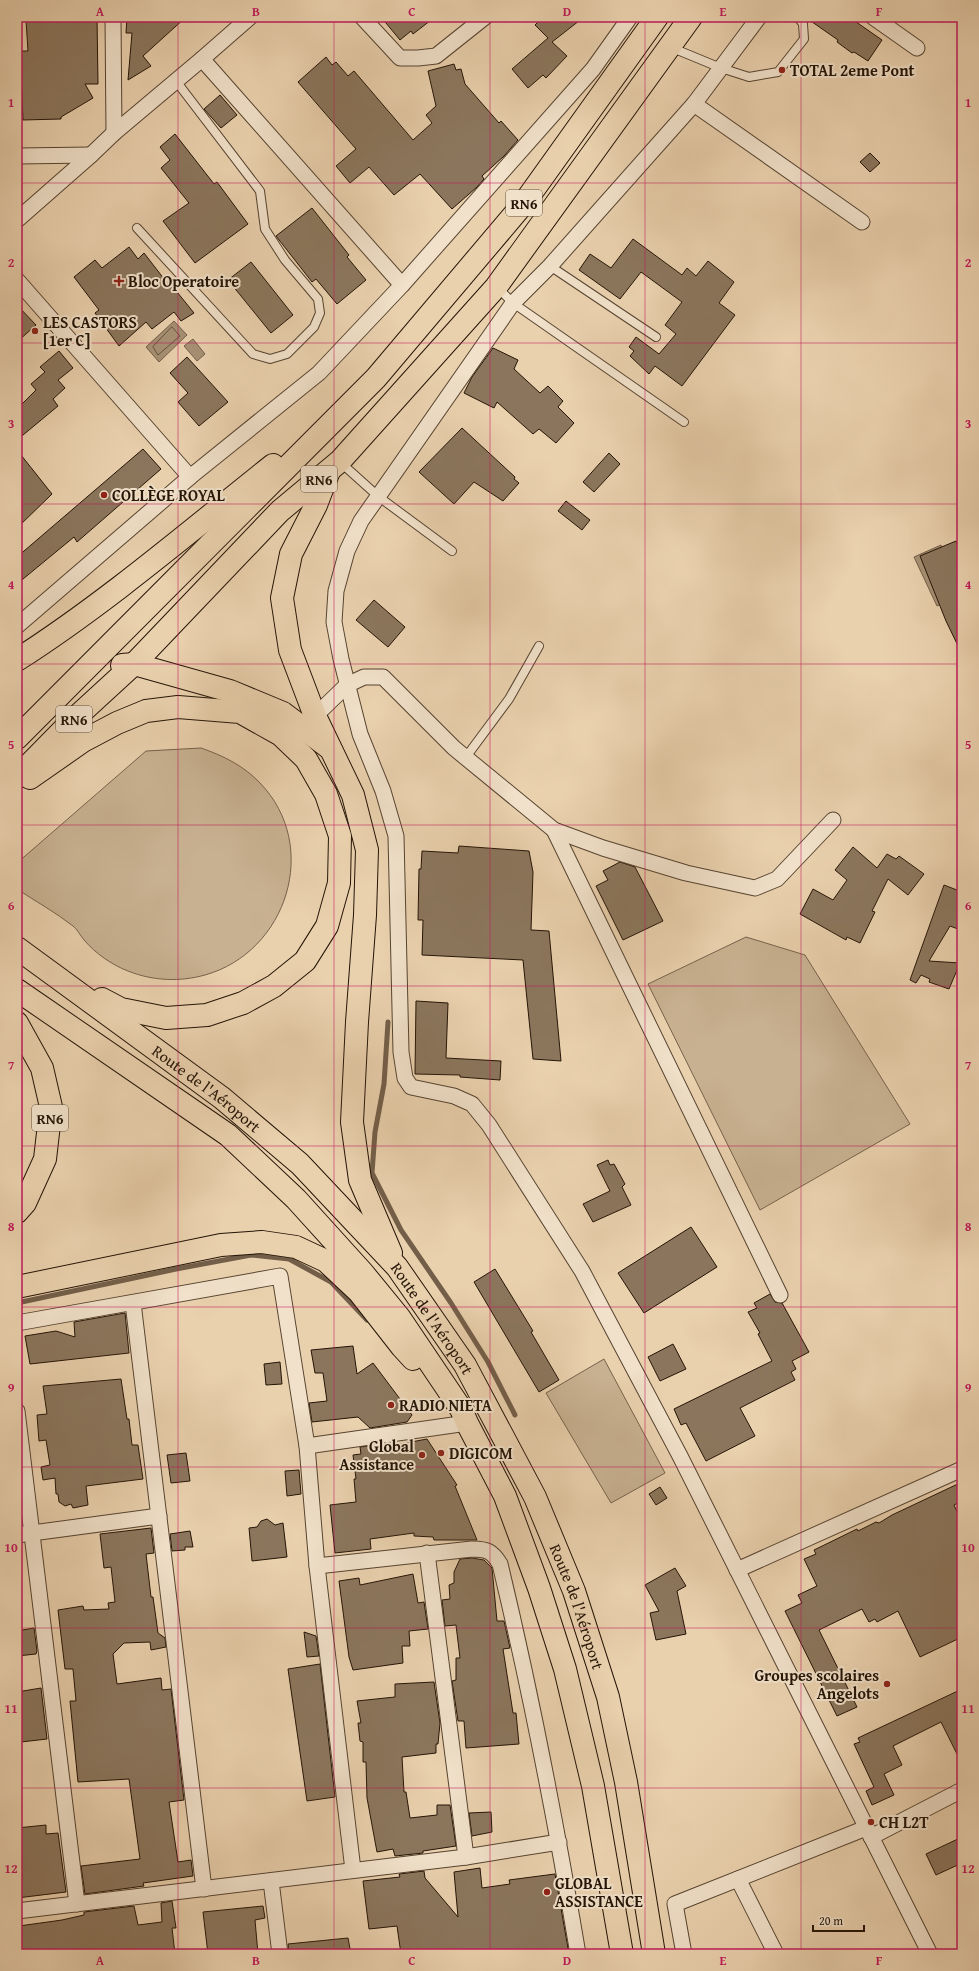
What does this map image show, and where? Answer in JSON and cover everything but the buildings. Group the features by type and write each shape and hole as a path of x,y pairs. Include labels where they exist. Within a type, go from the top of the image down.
{"highway":[{"name":"RN6","path":"17,660 46,641 104,598 346,408 376,378 524,203 657,17"},
{"name":"RN6","path":"17,777 74,720 134,664 280,511 335,466 496,287 691,17"},
{"path":"17,738 346,408"},
{"path":"335,466 291,554 282,598 290,650 329,748 352,795 367,850 365,915 357,1022 352,1122 360,1180 397,1267"},
{"path":"90,666 134,664 230,691 283,713 329,748"},
{"path":"17,787 83,741 146,711 178,706 240,712 281,735 306,759 326,794 340,836 339,883 327,926 305,961 274,986 243,1003 207,1015 166,1018 120,1009 52,973"},
{"name":"Route de l'Aéroport","path":"17,948 222,1098 300,1164 397,1267 465,1365 535,1497 574,1591 608,1697 626,1782 654,1954"},
{"name":"Route de l'Aéroport","path":"17,990 228,1135 296,1199 363,1273 399,1317 464,1416 505,1496 539,1588 565,1669 593,1786 622,1954"},
{"name":"RN6","path":"17,1023 42,1068 52,1107 45,1159 25,1203 17,1212"},
{"path":"17,1287 221,1246 262,1242 296,1247 326,1261 359,1292 402,1347 464,1416"}],"street":[{"path":"113,17 114,133"},
{"path":"17,220 114,133 250,17"},
{"path":"362,17 400,58 436,56 485,17"},
{"path":"17,626 190,477 319,373 402,285 593,69 630,17"},
{"path":"759,17 694,104 550,266 513,303 361,521 347,551 336,591 334,622 347,685 360,734 383,791 396,836 401,1052 405,1078 411,1087 454,1096 472,1104 489,1125 582,1271 680,1456 930,1954"},
{"path":"873,17 917,48"},
{"path":"202,59 402,285"},
{"path":"694,104 862,222"},
{"path":"17,156 91,155"},
{"path":"17,280 190,477"},
{"path":"316,716 347,685 364,677 383,677 454,748 554,830 603,848 686,873 755,888 777,879 833,820"},
{"path":"554,830 780,1295"},
{"path":"17,1323 280,1276 307,1446 317,1566 353,1870"},
{"path":"133,1303 204,1889"},
{"path":"17,1411 77,1904"},
{"path":"307,1446 464,1416"},
{"path":"737,1570 962,1469"},
{"path":"17,1535 159,1516"},
{"path":"317,1566 472,1549 487,1549 494,1554 500,1564 530,1696 559,1842 578,1954"},
{"path":"427,1553 466,1857"},
{"path":"684,1954 675,1904 738,1879 868,1832 962,1790"},
{"path":"17,1911 466,1857 559,1842"},
{"path":"738,1879 776,1954"},
{"path":"271,1881 280,1954"}],"lane":[{"path":"669,47 721,68 749,77 778,72 804,39 803,24 798,17"},
{"path":"137,228 253,354 270,359 287,354 314,327 320,313 318,298 285,260 264,229 260,191 176,81"},
{"path":"550,266 656,336"},
{"path":"496,287 513,303 684,422"},
{"path":"335,466 452,551"},
{"path":"466,757 509,699 539,646"}],"shaded area":[{"path":"201,748 226,758 247,771 260,783 279,808 289,836 291,865 286,894 275,921 257,944 233,963 205,975 186,979 157,979 147,977 122,968 104,958 88,945 73,926 17,889 17,863 146,751"},
{"path":"746,937 805,955 910,1124 760,1210 648,984"},
{"path":"604,1359 665,1473 611,1503 546,1393"}],"water":[{"path":"174,321 187,335 159,362 146,347"},
{"path":"193,339 205,354 197,361 184,346"},
{"path":"941,545 962,595 937,606 914,557"}],"waterway":[{"path":"388,1022 384,1084 375,1132 372,1173 401,1230 451,1303 488,1362 515,1415"},
{"path":"17,1303 176,1269 251,1255 289,1259 331,1282 367,1320"}],"place":[{"name":"TOTAL 2eme Pont","path":"782,70"},
{"name":"Bloc Operatoire","path":"119,281"},
{"name":"LES CASTORS [1er C]","path":"35,331"},
{"name":"COLLÈGE ROYAL","path":"104,495"},
{"name":"RADIO NIETA","path":"391,1405"},
{"name":"DIGICOM","path":"441,1453"},
{"name":"Global Assistance","path":"422,1455"},
{"name":"Groupes scolaires Angelots","path":"887,1684"},
{"name":"CH L2T","path":"871,1822"},
{"name":"GLOBAL ASSISTANCE","path":"547,1892"}]}
